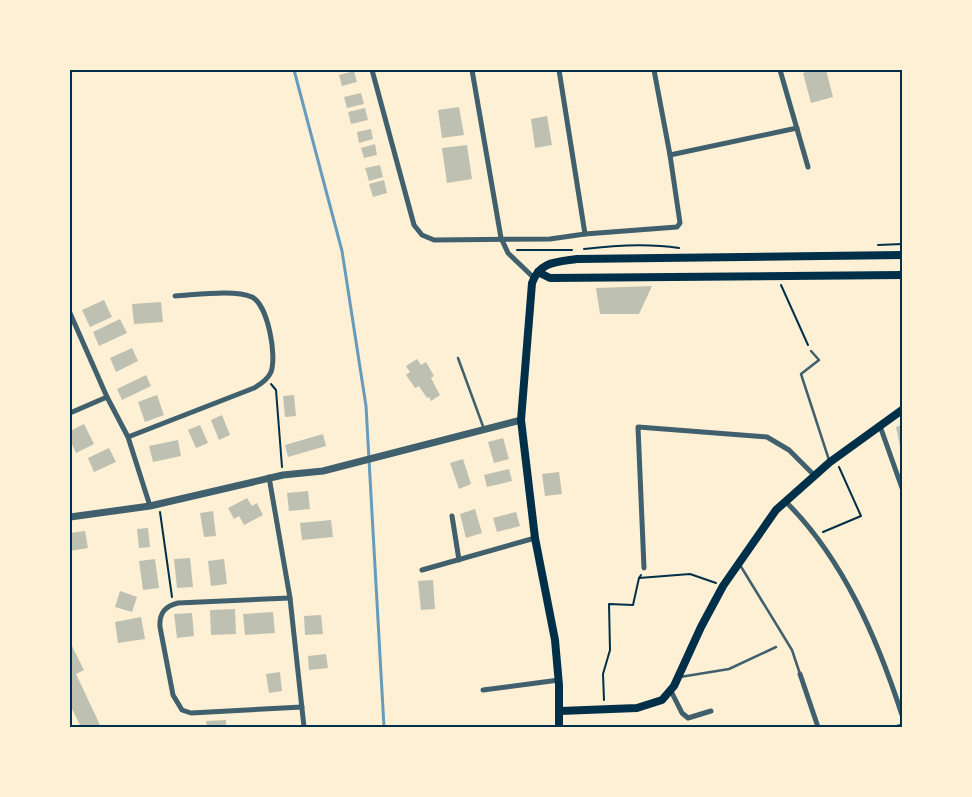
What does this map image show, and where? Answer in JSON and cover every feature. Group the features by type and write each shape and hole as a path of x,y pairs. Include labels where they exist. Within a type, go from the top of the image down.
{"main road":[{"path":"559,727 559,680 552,624 535,538 521,420 536,275 549,263 577,259 902,255"},
{"path":"536,275 550,278 902,274"},
{"path":"560,711 629,709 652,705 662,700 671,691 697,634 723,586 765,524 785,501 832,460 902,410"}],"street":[{"path":"372,70 414,225 422,235 434,240 501,238 550,240 585,234 677,227 680,223 670,154 654,70"},
{"path":"472,70 501,238 508,253 536,275"},
{"path":"559,70 585,234"},
{"path":"780,70 808,167"},
{"path":"670,154 797,128"},
{"path":"128,437 254,388 266,379 271,372 273,357 266,314 257,300 241,294 176,296"},
{"path":"70,313 107,397 128,437 150,506"},
{"path":"70,413 107,397"},
{"path":"70,517 150,506 283,474 323,471 521,420"},
{"path":"880,426 902,488"},
{"path":"644,568 638,427 767,437 789,450 814,475"},
{"path":"269,478 290,598 304,727"},
{"path":"785,501 816,535 835,563 885,668 902,715"},
{"path":"452,516 459,560"},
{"path":"422,570 535,538"},
{"path":"290,598 173,604 162,613 160,627 173,695 182,710 191,713 302,707"},
{"path":"800,674 818,727"},
{"path":"483,690 559,680"},
{"path":"671,691 682,713 688,718 711,711"},
{"path":"898,727 902,726"}],"lane":[{"path":"812,351 819,360 801,374 832,460"},
{"path":"458,358 484,430"},
{"path":"738,562 792,650 800,674"},
{"path":"678,677 729,668 776,647"}],"path":[{"path":"777,276 812,351"},
{"path":"266,379 276,390 283,474"},
{"path":"816,535 861,516 832,460"},
{"path":"159,504 173,604"},
{"path":"604,710 603,674 610,650 609,604 633,605 639,578 644,568"},
{"path":"639,578 690,574 723,586"}],"building":[{"path":"813,70 826,70 833,97 811,103 803,73"},
{"path":"354,71 357,82 342,86 339,75"},
{"path":"361,93 364,104 347,108 344,97"},
{"path":"459,107 464,135 442,138 438,110"},
{"path":"365,108 368,120 351,124 348,112"},
{"path":"547,116 552,145 535,148 531,119"},
{"path":"371,129 373,139 359,143 357,132"},
{"path":"375,144 377,155 364,158 361,148"},
{"path":"467,145 472,179 447,183 442,148"},
{"path":"380,165 383,177 369,181 365,168"},
{"path":"384,180 387,193 373,197 369,184"},
{"path":"652,286 639,314 600,314 596,288"},
{"path":"104,300 112,317 90,327 82,310"},
{"path":"161,302 163,322 134,324 132,304"},
{"path":"120,319 127,333 99,346 93,332"},
{"path":"132,348 138,361 116,372 110,358"},
{"path":"417,359 421,365 426,362 434,376 431,378 440,395 431,401 419,386 415,388 406,375 410,372 406,366"},
{"path":"146,375 151,386 122,400 117,389"},
{"path":"157,395 164,415 145,422 138,402"},
{"path":"294,395 296,416 285,417 283,396"},
{"path":"222,415 230,435 219,440 211,420"},
{"path":"84,424 94,444 76,453 70,440 70,431"},
{"path":"200,425 208,443 196,448 188,430"},
{"path":"902,425 902,450 901,451 896,427"},
{"path":"323,434 326,446 288,457 285,445"},
{"path":"503,438 509,459 494,463 488,442"},
{"path":"178,440 181,456 153,462 149,446"},
{"path":"109,448 116,462 94,472 88,458"},
{"path":"463,459 471,484 459,489 450,463"},
{"path":"509,469 512,481 487,487 484,475"},
{"path":"559,472 562,494 545,496 542,474"},
{"path":"308,491 310,509 289,511 287,493"},
{"path":"247,498 252,506 257,503 263,515 244,525 239,516 234,519 228,508"},
{"path":"475,509 482,533 466,538 460,514"},
{"path":"213,511 216,536 204,537 200,513"},
{"path":"516,512 520,526 497,532 493,518"},
{"path":"331,520 333,537 302,540 300,523"},
{"path":"148,528 150,547 139,548 137,529"},
{"path":"85,531 88,548 70,551 70,533"},
{"path":"190,558 193,587 177,588 174,559"},
{"path":"155,559 159,588 143,590 139,561"},
{"path":"224,559 227,584 211,586 208,561"},
{"path":"433,580 435,609 421,610 418,581"},
{"path":"120,591 137,597 132,612 115,607"},
{"path":"235,609 236,634 211,635 210,610"},
{"path":"273,612 275,633 245,635 243,614"},
{"path":"192,613 194,636 177,638 174,614"},
{"path":"321,615 323,634 305,635 304,616"},
{"path":"141,617 145,639 118,643 115,622"},
{"path":"72,646 84,670 76,674 101,727 81,727 70,705 70,647"},
{"path":"326,654 328,668 309,670 308,656"},
{"path":"280,672 282,691 269,693 266,674"},
{"path":"226,720 226,727 207,727 206,721"}],"waterway":[{"path":"294,70 342,251 366,406 384,727"}]}
